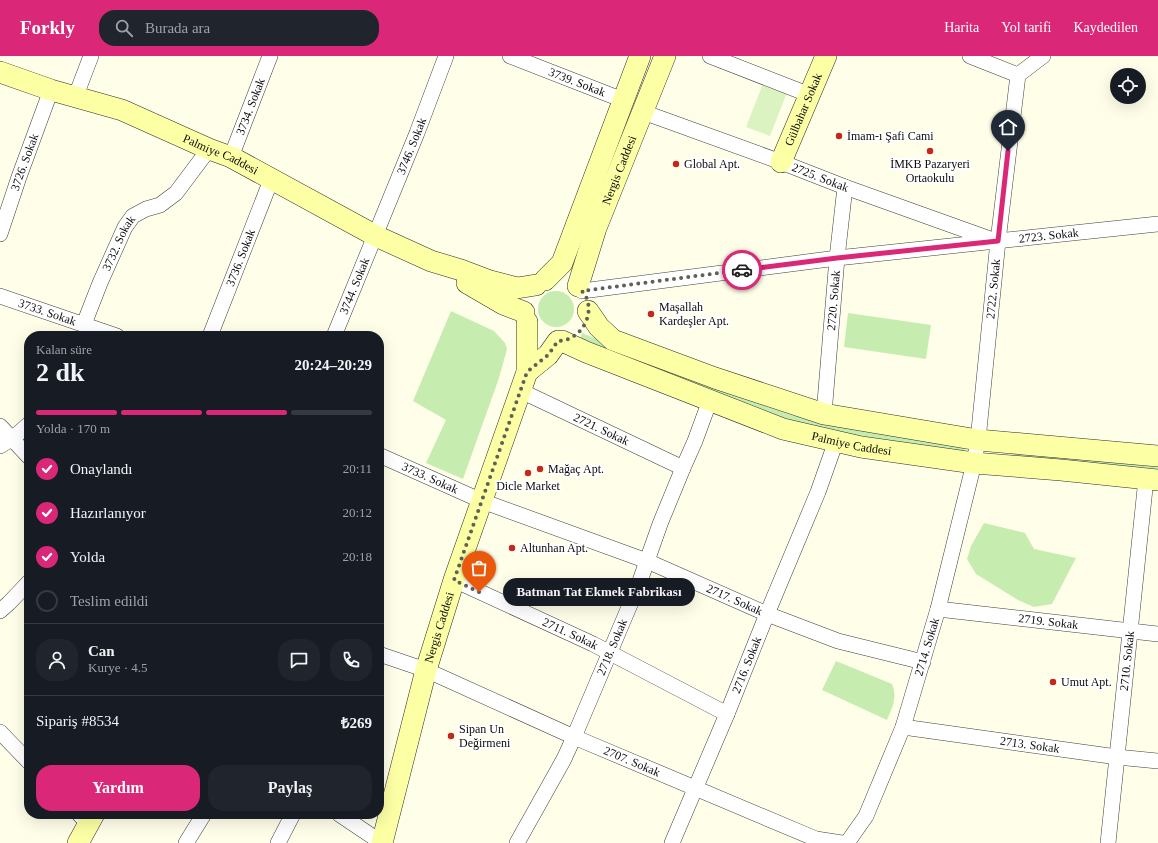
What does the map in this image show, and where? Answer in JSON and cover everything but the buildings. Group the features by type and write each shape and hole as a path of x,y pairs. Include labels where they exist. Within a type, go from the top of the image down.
{"main road":[{"name":"Nergis Caddesi","path":"540,282 562,263 640,56"},
{"name":"Nergis Caddesi","path":"580,288 596,228 665,56"},
{"name":"Gülbahar Sokak","path":"781,162 826,56"},
{"name":"Palmiye Caddesi","path":"0,72 76,98 122,110 232,158 270,180 376,236 431,261 490,281 517,288 540,282"},
{"name":"Palmiye Caddesi","path":"431,261 455,277 526,317"},
{"path":"526,317 532,331 540,337 551,341 560,341 572,338 580,331 586,322 588,311 587,300 580,288 574,283 565,279 555,278 540,282 527,297 525,302 527,372"},
{"name":"Palmiye Caddesi","path":"588,311 599,327 613,340 708,375 824,414 978,440 1158,456"},
{"name":"Palmiye Caddesi","path":"560,341 783,429 861,447 974,463 1152,479"},
{"path":"527,372 548,355 560,341"},
{"name":"Nergis Caddesi","path":"382,843 426,670 454,580 527,372"},
{"path":"78,843 87,819"}],"street":[{"path":"76,98 91,56"},
{"name":"3734. Sokak","path":"232,158 270,56"},
{"name":"3746. Sokak","path":"376,236 446,56"},
{"name":"3739. Sokak","path":"510,56 623,100"},
{"path":"710,56 810,95"},
{"path":"970,56 1018,76 1043,56"},
{"name":"2722. Sokak","path":"978,440 998,241 1018,76"},
{"name":"3726. Sokak","path":"0,234 51,90"},
{"name":"2725. Sokak","path":"643,112 781,162 845,188 998,241"},
{"name":"3732. Sokak","path":"84,324 100,283 125,227 133,216 146,209 160,205 176,193 209,149"},
{"name":"3736. Sokak","path":"212,331 270,180"},
{"name":"2720. Sokak","path":"824,414 837,258 845,188"},
{"name":"2723. Sokak","path":"580,288 837,258 1158,224"},
{"name":"3744. Sokak","path":"336,331 376,236"},
{"name":"3733. Sokak","path":"0,296 103,331"},
{"name":"2721. Sokak","path":"520,391 683,468"},
{"name":"2718. Sokak","path":"517,843 564,759 574,737 610,654 710,400"},
{"path":"0,426 6,442 24,454"},
{"path":"6,442 24,428"},
{"name":"2714. Sokak","path":"847,843 866,816 903,727 938,609 974,463 978,440"},
{"name":"2716. Sokak","path":"672,843 727,714 818,492 836,441"},
{"name":"3733. Sokak","path":"384,457 482,501"},
{"name":"2710. Sokak","path":"1108,843 1130,631 1152,479"},
{"name":"2717. Sokak","path":"482,501 647,561 767,614 838,641 923,662"},
{"name":"2711. Sokak","path":"454,580 593,644 727,714"},
{"path":"0,611 24,587"},
{"name":"2719. Sokak","path":"938,609 1158,634"},
{"name":"2707. Sokak","path":"384,656 426,670 574,737 816,839 842,843"},
{"name":"2713. Sokak","path":"903,727 1117,757 1158,761"},
{"path":"0,732 24,757"},
{"path":"186,843 201,819"},
{"path":"278,843 290,819"},
{"path":"346,819 382,843"}],"green space":[{"path":"764,81 788,90 770,136 746,127"},
{"path":"560,291 569,296 573,302 573,316 569,322 560,327 552,327 543,322 539,316 538,305 543,296 549,292"},
{"path":"451,311 494,331 505,343 507,349 499,378 463,479 426,463 446,420 413,401"},
{"path":"848,313 931,325 926,359 844,347"},
{"path":"582,333 703,382 791,415 861,430 965,445 964,452 880,442 780,420 579,342"},
{"path":"1011,451 1158,467 1158,471 1011,455"},
{"path":"984,523 1025,533 1034,549 1076,558 1052,604 1034,607 1018,600 976,574 967,559 971,546"},
{"path":"836,661 892,684 894,689 894,698 887,720 822,690"}],"way so far":[{"path":"479,592 454,580 527,372 548,355 558,341 572,338 580,331 586,322 588,311 587,300 582,291 742,270"}],"place":[{"name":"İmam-ı Şafi Cami","path":"839,136"},
{"name":"İMKB Pazaryeri Ortaokulu","path":"930,151"},
{"name":"Global Apt.","path":"676,164"},
{"name":"Maşallah Kardeşler Apt.","path":"651,314"},
{"name":"Mağaç Apt.","path":"540,469"},
{"name":"Dicle Market","path":"528,473"},
{"name":"Altunhan Apt.","path":"512,548"},
{"name":"Batman Tat Ekmek Fabrikası","path":"479,592"},
{"name":"Umut Apt.","path":"1053,682"},
{"name":"Sipan Un Değirmeni","path":"451,736"}],"route":[{"path":"742,270 837,258 998,241 1008,151"}]}
